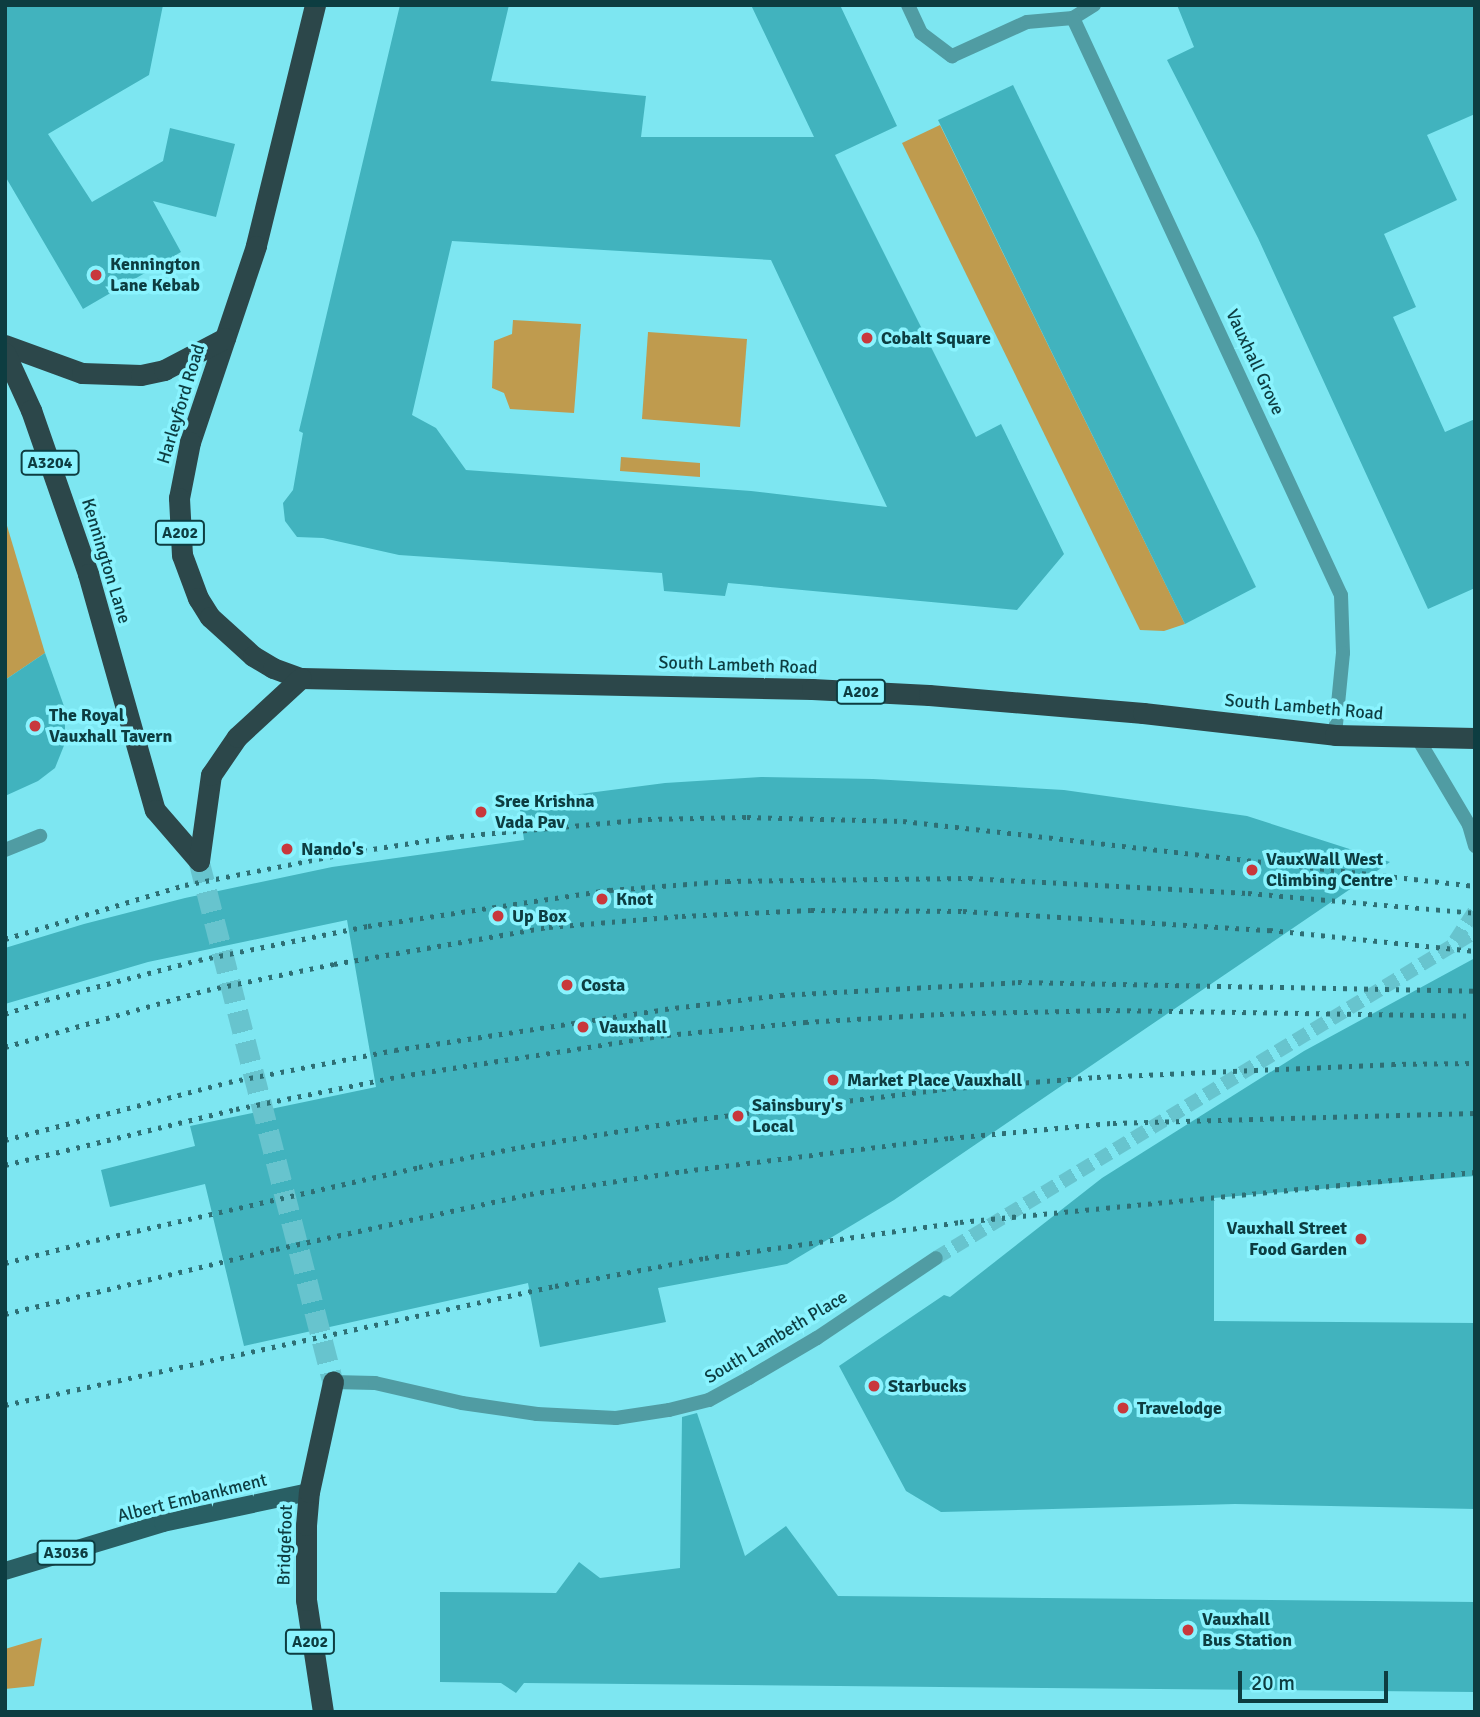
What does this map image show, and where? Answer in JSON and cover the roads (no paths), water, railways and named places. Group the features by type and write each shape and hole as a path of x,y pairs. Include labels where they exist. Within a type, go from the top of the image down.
{"highway":[{"name":"Harleyford Road","path":"301,678 273,668 253,656 210,617 198,598 182,555 178,514 190,442 257,246 315,5"},
{"name":"Harleyford Road","path":"5,345 82,373 141,375 164,370 225,338"},
{"name":"Kennington Lane","path":"5,353 31,410 68,515 139,748 155,810 199,861 211,775 237,737 301,678"},
{"name":"South Lambeth Road","path":"301,678 812,689 929,695 1143,713 1335,735 1418,739 1475,738"},
{"name":"Bridgefoot","path":"323,1712 306,1600 309,1492 334,1381"}],"main road":[{"name":"Albert Embankment","path":"5,1571 163,1523 309,1492"}],"street":[{"path":"908,5 921,33 953,56 1027,22 1073,18 1094,5"},
{"name":"Vauxhall Grove","path":"1073,18 1340,595 1343,653 1335,735"},
{"path":"1418,739 1469,825 1475,846"},
{"path":"5,850 40,836"},
{"name":"South Lambeth Place","path":"334,1381 375,1383 503,1410 616,1418 709,1400 817,1338 936,1258"}],"tunnel":[{"path":"199,861 333,1382"},
{"path":"1455,941 1475,910"},
{"path":"936,1258 1475,932"}],"railway":[{"path":"5,939 185,885 353,852 450,837 648,819 747,817 903,821 1475,886"},
{"path":"5,1014 46,1000 199,960 368,926 610,890 727,881 969,878 1248,893 1475,913"},
{"path":"5,1047 207,990 334,964 549,927 682,916 811,910 963,911 1269,930 1475,951"},
{"path":"5,1140 229,1082 395,1050 665,1009 781,995 1018,982 1475,991"},
{"path":"5,1165 236,1109 401,1076 667,1035 805,1022 940,1014 1106,1010 1475,1016"},
{"path":"5,1263 419,1167 521,1147 683,1121 942,1089 1097,1077 1475,1063"},
{"path":"5,1314 276,1249 530,1194 684,1171 950,1138 1113,1123 1475,1113"},
{"path":"5,1405 555,1286 705,1258 960,1222 1475,1172"}],"place":[{"name":"Kennington Lane Kebab","path":"96,275"},
{"name":"Cobalt Square","path":"867,338"},
{"name":"The Royal Vauxhall Tavern","path":"35,726"},
{"name":"Sree Krishna Vada Pav","path":"481,812"},
{"name":"Nando's","path":"287,849"},
{"name":"VauxWall West Climbing Centre","path":"1252,870"},
{"name":"Knot","path":"602,899"},
{"name":"Up Box","path":"498,916"},
{"name":"Costa","path":"567,985"},
{"name":"Vauxhall","path":"583,1027"},
{"name":"Market Place Vauxhall","path":"833,1080"},
{"name":"Sainsbury's Local","path":"738,1116"},
{"name":"Vauxhall Street Food Garden","path":"1361,1239"},
{"name":"Starbucks","path":"874,1386"},
{"name":"Travelodge","path":"1123,1408"},
{"name":"Vauxhall Bus Station","path":"1188,1630"}]}
